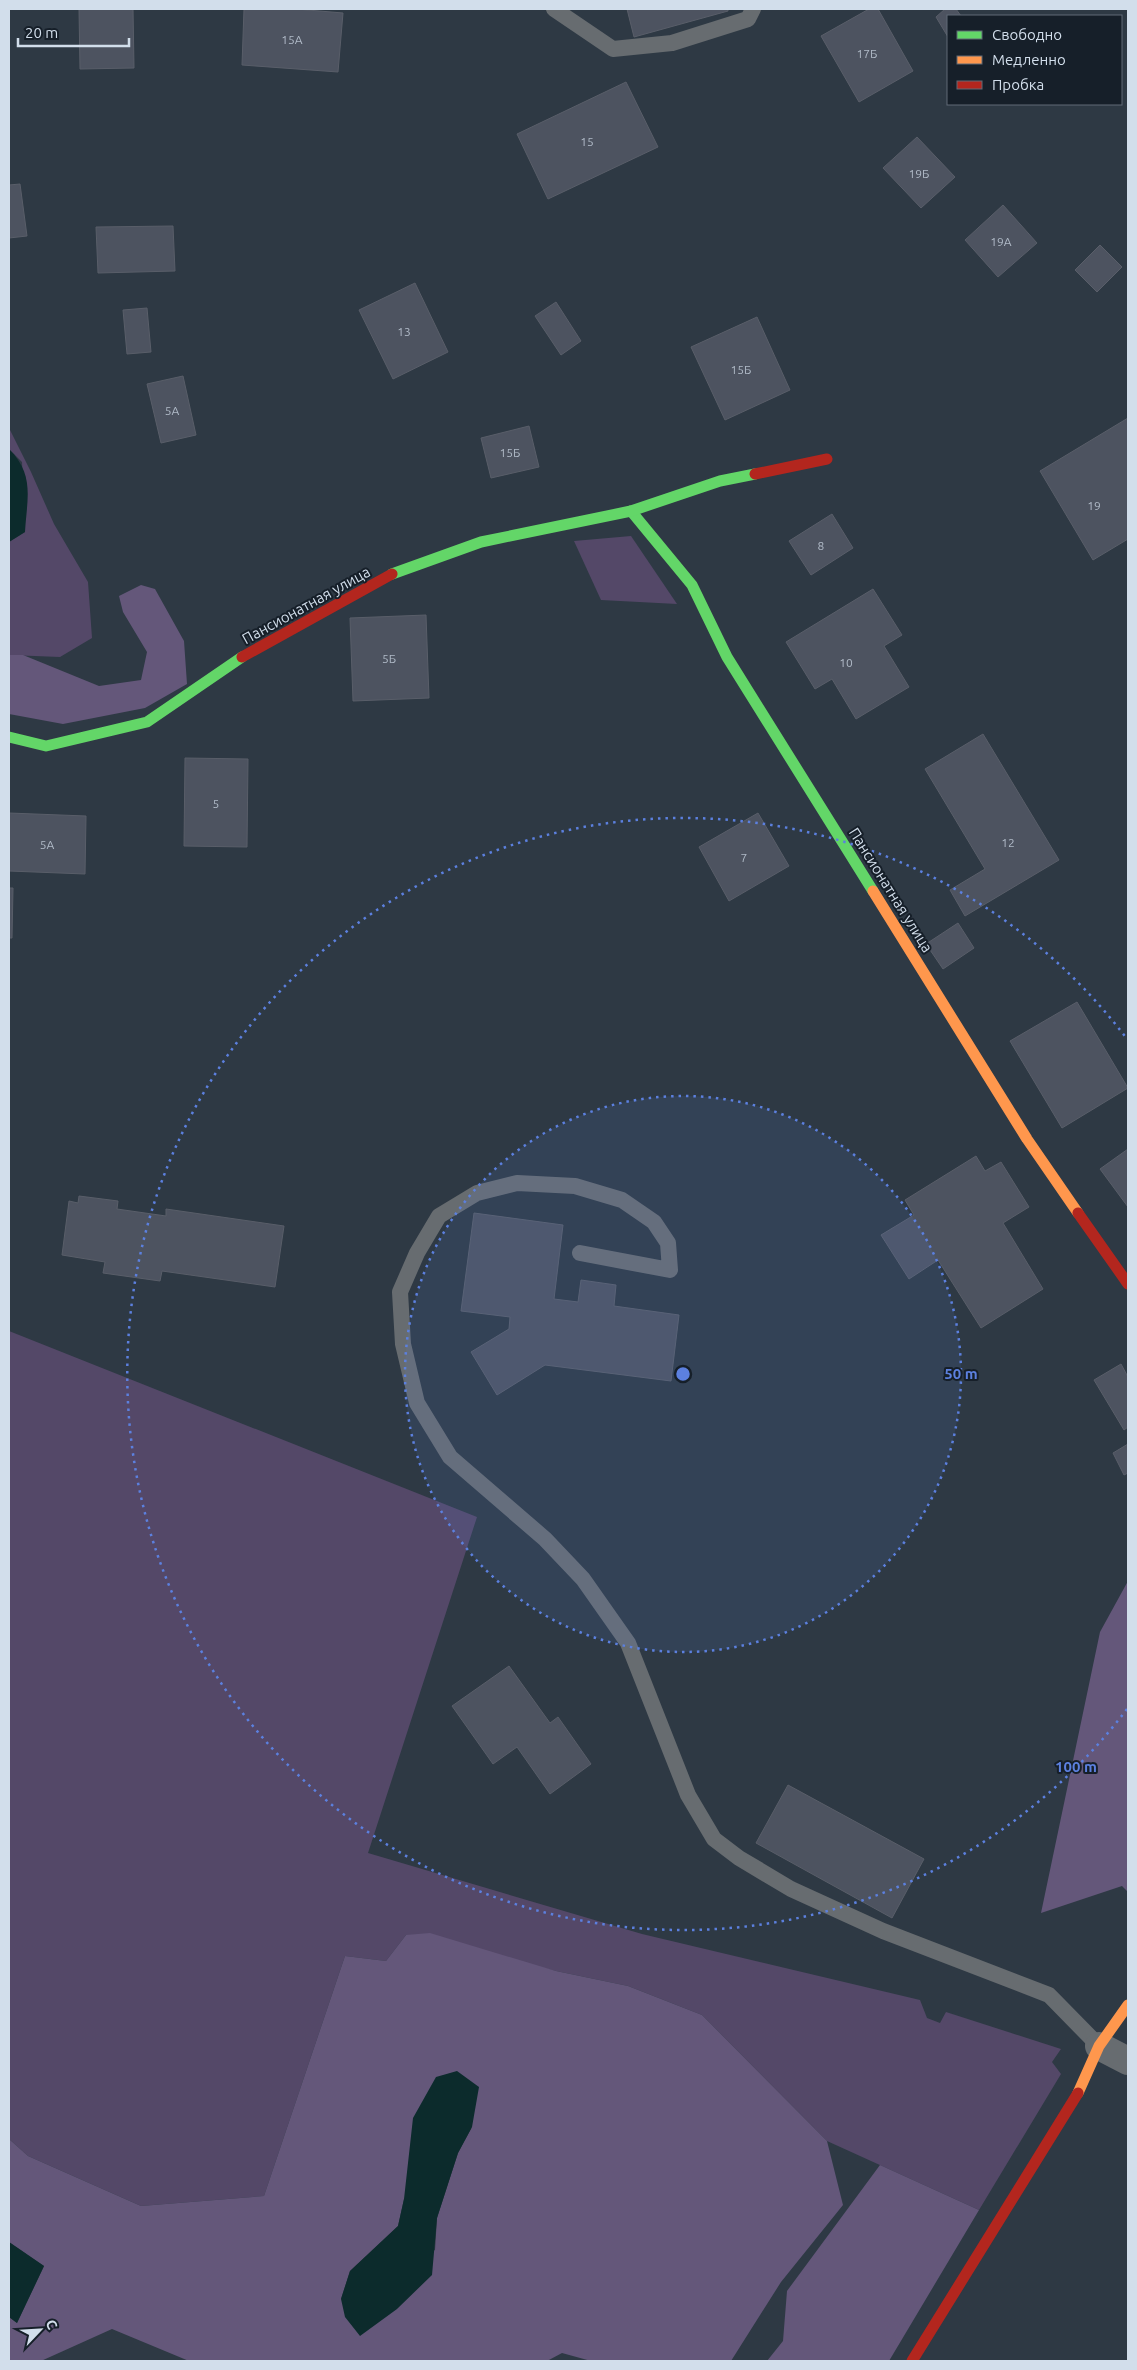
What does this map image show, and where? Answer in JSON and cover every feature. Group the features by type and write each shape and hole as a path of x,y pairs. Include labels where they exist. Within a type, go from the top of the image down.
{"street":[{"name":"Пансионатная улица","path":"9,738 46,746 147,722 234,662 399,571 481,542 631,511 720,481 827,459"},
{"name":"Пансионатная улица","path":"631,511 692,585 727,657 1027,1139 1128,1284"},
{"path":"912,2361 1078,2092 1098,2046 1128,2004"},
{"path":"1098,2046 1128,2061"}],"lane":[{"path":"554,9 613,49 672,43 748,19 753,9"},
{"path":"580,1253 670,1270 668,1243 654,1222 622,1200 575,1186 517,1183 477,1193 439,1216 416,1253 400,1292 403,1344 417,1403 450,1457 545,1539 584,1579 628,1643 688,1795 714,1839 739,1858 791,1889 883,1931 1049,1995 1098,2046"}],"shaded area":[{"path":"9,428 54,524 88,582 92,638 60,657 9,655 9,542 25,532 22,462 9,449"},
{"path":"9,449 23,468 28,487 28,498 25,532 9,542"},
{"path":"631,536 677,604 601,600 574,541"},
{"path":"141,585 155,589 184,641 187,684 145,708 63,724 9,714 9,655 23,655 99,686 141,680 147,652 123,612 119,596"},
{"path":"9,1331 477,1517 368,1853 642,1934 920,2000 927,2018 940,2023 946,2012 1061,2049 1052,2062 1061,2074 979,2210 827,2141 702,2015 628,1986 556,1971 406,1935 386,1961 345,1956 264,2196 141,2206 28,2156 9,2139"},
{"path":"1128,1581 1128,1892 1122,1886 1041,1913 1100,1632"},
{"path":"430,1933 556,1971 628,1986 702,2015 827,2141 843,2205 781,2282 731,2361 591,2361 562,2353 547,2361 189,2361 112,2329 41,2361 9,2361 9,2317 17,2323 44,2266 9,2242 9,2139 28,2156 141,2206 264,2196 345,1956 386,1961 406,1935","holes":["472,2127 458,2153 437,2218 435,2250 341,2299 350,2271 398,2226 404,2199"]},
{"path":"457,2071 479,2087 472,2127 458,2153 437,2218 432,2275 397,2309 360,2336 345,2317 341,2299 350,2271 398,2226 404,2199 413,2118 436,2077"},
{"path":"880,2165 979,2210 889,2361 767,2361 783,2341 787,2291"},
{"path":"9,2242 44,2266 17,2323 9,2317"}],"building":[{"path":"79,9 133,9 134,68 80,69"},
{"path":"244,9 296,9 343,13 338,72 242,65"},
{"path":"627,9 728,9 728,11 634,37"},
{"path":"869,9 878,9 913,71 859,102 821,36"},
{"path":"945,9 956,9 960,15 947,15 947,35 936,17"},
{"path":"626,82 658,147 548,199 517,134"},
{"path":"917,137 955,177 921,208 883,168"},
{"path":"20,184 27,236 9,238 9,185"},
{"path":"1003,205 1037,243 998,277 965,240"},
{"path":"173,226 175,271 98,273 96,227"},
{"path":"1100,245 1122,267 1097,292 1075,270"},
{"path":"415,283 448,352 393,379 359,310"},
{"path":"556,302 581,341 561,355 535,316"},
{"path":"147,308 151,352 127,354 123,310"},
{"path":"757,317 790,390 725,420 691,347"},
{"path":"183,376 196,435 161,443 147,384"},
{"path":"1128,418 1128,539 1093,560 1040,471"},
{"path":"529,426 539,467 491,478 481,438"},
{"path":"832,514 853,548 811,575 789,541"},
{"path":"873,589 902,635 884,646 909,687 856,719 832,679 815,689 786,642"},
{"path":"426,615 429,698 353,701 350,618"},
{"path":"983,734 1059,860 965,916 950,890 985,869 925,769"},
{"path":"185,758 248,759 247,847 184,846"},
{"path":"9,813 86,816 85,874 9,871"},
{"path":"758,813 789,866 729,901 699,847"},
{"path":"9,888 13,888 12,938 9,938"},
{"path":"958,923 974,948 943,969 926,944"},
{"path":"1077,1002 1128,1088 1062,1128 1010,1041"},
{"path":"1128,1149 1128,1207 1100,1169"},
{"path":"976,1156 985,1171 1001,1162 1029,1207 1003,1223 1043,1289 981,1328 938,1260 909,1279 881,1235 914,1215 905,1200"},
{"path":"79,1196 118,1201 117,1209 166,1216 166,1209 284,1226 275,1287 162,1271 160,1281 103,1273 105,1262 62,1255 69,1201 78,1203"},
{"path":"474,1213 563,1225 554,1299 578,1302 581,1280 616,1285 614,1306 679,1315 671,1381 545,1365 497,1395 471,1352 509,1329 510,1317 461,1311"},
{"path":"1121,1364 1128,1377 1128,1427 1124,1430 1094,1380"},
{"path":"1128,1444 1128,1473 1124,1475 1113,1453"},
{"path":"509,1666 550,1723 558,1717 591,1764 550,1794 517,1747 493,1764 452,1706"},
{"path":"788,1785 924,1859 892,1918 756,1843"}],"traffic: fast":[{"path":"392,574 481,542 631,511 720,481 755,474"},
{"path":"631,511 692,585 727,657 873,891"},
{"path":"9,737 46,746 147,722 242,657"}],"traffic: slow":[{"path":"873,891 1027,1139 1078,1213"},
{"path":"1078,2093 1099,2046 1128,2005"}],"traffic: jam":[{"path":"755,474 827,459"},
{"path":"242,657 392,574"},
{"path":"1078,1213 1128,1284"},
{"path":"912,2361 1078,2093"}]}
